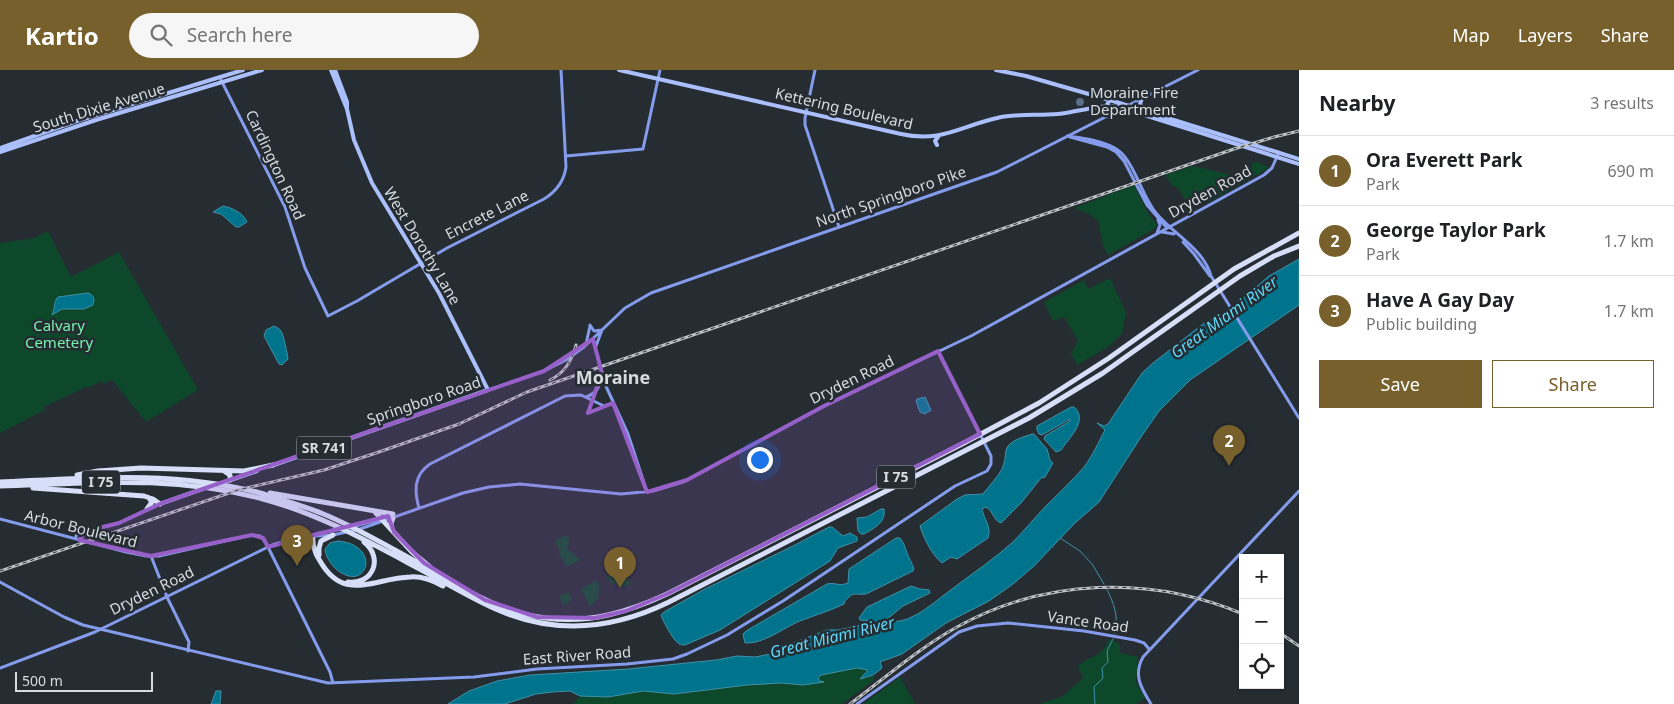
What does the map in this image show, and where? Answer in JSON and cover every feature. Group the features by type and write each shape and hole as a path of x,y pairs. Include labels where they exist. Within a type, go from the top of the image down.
{"highway":[{"name":"I 75","path":"1,485 35,480 129,476 209,482 255,491 295,504 342,523 451,582 506,609 564,620 595,618 616,614 642,605 927,462 1039,403 1109,358 1234,269 1299,232"},
{"name":"I 75","path":"1,485 134,481 199,486 244,494 299,510 336,525 484,604 517,618 566,626 607,624 646,613 1029,418 1109,369 1240,276 1274,256 1299,246"},
{"path":"35,480 118,470 244,471 272,465"},
{"path":"222,471 229,474 230,480"},
{"path":"1,485 149,497 160,504"},
{"path":"255,491 395,516 391,524 394,532"},
{"path":"147,509 152,502 149,497"},
{"path":"363,509 375,512 424,563 451,582"},
{"path":"319,555 321,541 333,535"},
{"path":"313,536 314,547 321,563 331,575 345,584 358,586 402,577 422,578 438,583 467,598 484,604"},
{"path":"313,536 319,555 329,570 340,579 353,583 365,580 374,568 374,555 368,545 357,536"}],"main road":[{"name":"South Dixie Avenue","path":"0,148 30,140 42,133 245,70"},
{"path":"235,78 245,70 254,72"},
{"name":"South Dixie Avenue","path":"0,152 96,120 262,70"},
{"name":"West Dorothy Lane","path":"330,70 372,183 421,263 459,331 488,390"},
{"name":"West Dorothy Lane","path":"335,70 347,102 346,109"},
{"name":"Kettering Boulevard","path":"619,70 910,136 939,136 1006,116 1058,114 1106,106 1124,108 1299,164"},
{"path":"996,70 1026,76 1129,105 1239,141 1299,158"},
{"path":"203,82 221,81 238,72"},
{"path":"1097,96 1100,102 1098,108"},
{"path":"1142,98 1141,106 1145,111"},
{"path":"1110,100 1106,106 1110,115"},
{"path":"937,145 935,141 939,136"},
{"name":"Springboro Road","path":"160,504 488,390"}],"street":[{"path":"561,70 566,156 642,149 660,70"},
{"path":"815,70 804,121 805,129 839,227"},
{"name":"North Springboro Pike","path":"593,339 625,308 651,293 997,172 1198,70"},
{"name":"Cardington Road","path":"221,81 285,207 305,268 328,316"},
{"path":"1080,129 1079,136 1110,146 1121,154 1149,204 1168,227 1198,254 1299,418"},
{"path":"1067,136 1093,141"},
{"path":"1067,136 1109,148 1116,152 1124,161 1146,205 1158,220 1168,227"},
{"name":"Dryden Road","path":"0,668 78,640 268,547 290,539 333,535 360,529 467,491 498,485 532,485 621,494 666,488 687,480 821,408 980,331 1268,173 1279,152"},
{"name":"Encrete Lane","path":"328,316 454,244 552,194 565,175 566,156"},
{"path":"1158,220 1160,225 1158,233 1167,232 1175,234"},
{"path":"1175,234 1174,229 1177,222"},
{"path":"585,347 590,325 594,331 602,330 596,350"},
{"path":"593,339 602,373 627,433 647,492"},
{"name":"Springboro Road","path":"488,390 556,365 585,347 593,339"},
{"name":"East River Road","path":"0,582 73,622 320,682 474,677 536,669 649,662 681,656 727,635 783,601 955,486 987,471 992,462 989,451 938,352"},
{"path":"585,397 598,390 602,373"},
{"path":"420,508 415,492 416,485 419,476 427,466 562,397 574,394 601,405 606,406 613,403"},
{"path":"1151,704 1142,688 1138,675 1140,663 1149,649 1299,491"},
{"name":"Springboro Road","path":"63,536 87,532 119,523 160,504"},
{"name":"Arbor Boulevard","path":"0,519 134,554 151,556 178,552 254,534 263,538 268,547"},
{"name":"Dryden Road","path":"313,536 317,533 383,520"},
{"path":"77,540 87,532"},
{"path":"77,540 76,536 78,533"},
{"path":"268,547 330,672 333,683"},
{"path":"151,556 167,597 189,642 188,651"},
{"name":"Vance Road","path":"857,704 959,632 977,626 1008,623 1084,631 1140,642 1149,649"},
{"path":"1140,642 1155,643"}],"highlighted area":[{"path":"593,339 602,373 588,413 613,403 647,492 687,480 824,406 938,351 980,434 667,594 626,611 595,618 537,617 485,600 424,563 394,532 388,516 268,547 263,538 252,535 151,556 79,540 87,531 119,523 162,503 544,371"}],"green space":[{"path":"1256,162 1267,166 1267,169 1209,202 1203,196 1189,205 1177,187 1172,186 1165,175 1193,166 1240,177 1251,171 1252,164"},
{"path":"1134,185 1149,215 1157,224 1154,229 1108,255 1103,246 1098,221 1089,214 1074,208"},
{"name":"Calvary Cemetery","path":"48,231 71,277 119,252 198,390 146,422 112,380 103,384 102,381 43,407 45,410 0,433 0,243 35,238"},
{"path":"1110,278 1126,313 1122,334 1108,347 1077,365 1071,354 1078,341 1064,317 1053,321 1044,302 1084,280 1088,289"},
{"path":"567,535 569,541 567,550 580,560 567,567 558,552 560,551 555,541"},
{"path":"622,568 631,584 622,587 610,582 606,576"},
{"path":"597,580 599,594 596,601 590,606 581,589"},
{"path":"568,592 572,600 563,605 559,596"},
{"path":"1108,639 1120,644 1120,653 1138,657 1136,682 1145,698 1136,704 1042,704 1063,696 1083,678 1078,666 1100,653"},
{"path":"857,668 868,670 861,678 873,675 874,680 842,704 573,704 580,696 608,697 643,691 674,694 747,685 782,683 803,685 820,681 818,677 821,675"},
{"path":"900,677 915,704 863,704"}],"water":[{"path":"223,206 237,211 247,222 236,227 221,214 213,212"},
{"name":"Great Miami River","path":"1299,259 1299,305 1190,380 1159,411 1099,502 1075,523 1034,566 989,601 946,623 902,654 880,662 881,669 873,675 860,679 868,670 857,668 821,675 818,678 824,682 803,685 782,683 747,685 674,694 643,691 608,697 580,696 570,691 536,694 505,704 448,704 469,691 497,681 530,675 628,669 737,656 755,657 776,653 785,646 827,630 838,630 871,623 859,618 867,607 911,586 929,590 930,593 903,606 886,620 903,620 912,617 1006,548 1075,477 1090,458 1105,430 1097,423 1104,426 1108,424 1142,373 1203,324 1240,301 1269,276"},
{"path":"88,293 94,298 93,305 84,309 62,309 52,315 58,297"},
{"path":"274,326 282,333 286,349 288,359 282,365 279,364 264,336 266,330"},
{"path":"925,397 931,410 925,414 920,412 916,401"},
{"path":"1074,407 1078,412 1079,423 1073,435 1061,450 1056,452 1044,439 1045,436 1070,421 1070,419 1042,435 1039,434 1037,426"},
{"path":"1032,434 1047,449 1050,460 1053,463 1045,477 1041,478 1021,503 1001,523 986,507 982,509 988,526 988,538 957,559 951,557 942,563 929,546 920,526 957,499 965,495 983,494 1002,469 1006,450 1010,444 1017,439"},
{"path":"884,509 884,514 881,521 872,530 861,534 858,531 857,518 867,517"},
{"path":"832,527 843,536 850,533 857,537 857,541 838,548 830,561 720,630 685,645 679,644 673,637 661,615 664,612 705,589"},
{"path":"896,538 900,538 903,543 914,569 913,571 866,594 852,595 844,604 800,621 759,641 745,643 743,634 746,631 827,584 841,585 848,583 849,569"},
{"path":"338,541 352,544 361,551 365,558 366,566 362,573 356,576 347,575 336,569 332,564 327,557 325,549 330,543"},
{"path":"216,691 221,691 220,704 211,704"}],"waterway":[{"path":"1060,538 1080,551 1092,564 1104,584"},
{"path":"1106,588 1115,610 1115,634"},
{"path":"1095,704 1094,687 1103,678 1102,668 1108,662 1107,651 1113,639"}],"railway":[{"path":"0,571 238,490 324,470 376,453 459,424 527,392 1234,149 1299,131"},
{"path":"550,380 560,374 567,366 576,345"},
{"path":"850,704 943,635 991,611 1026,599 1062,591 1098,587 1135,588 1172,593 1208,601 1239,613"},
{"path":"1284,636 1299,646"}],"place":[{"name":"Moraine Fire Department","path":"1080,102"},
{"name":"George Taylor Park","path":"1229,466"},
{"name":"Have A Gay Day","path":"297,566"},
{"name":"Ora Everett Park","path":"620,588"}],"district":[{"name":"Moraine","path":"613,378"}]}
